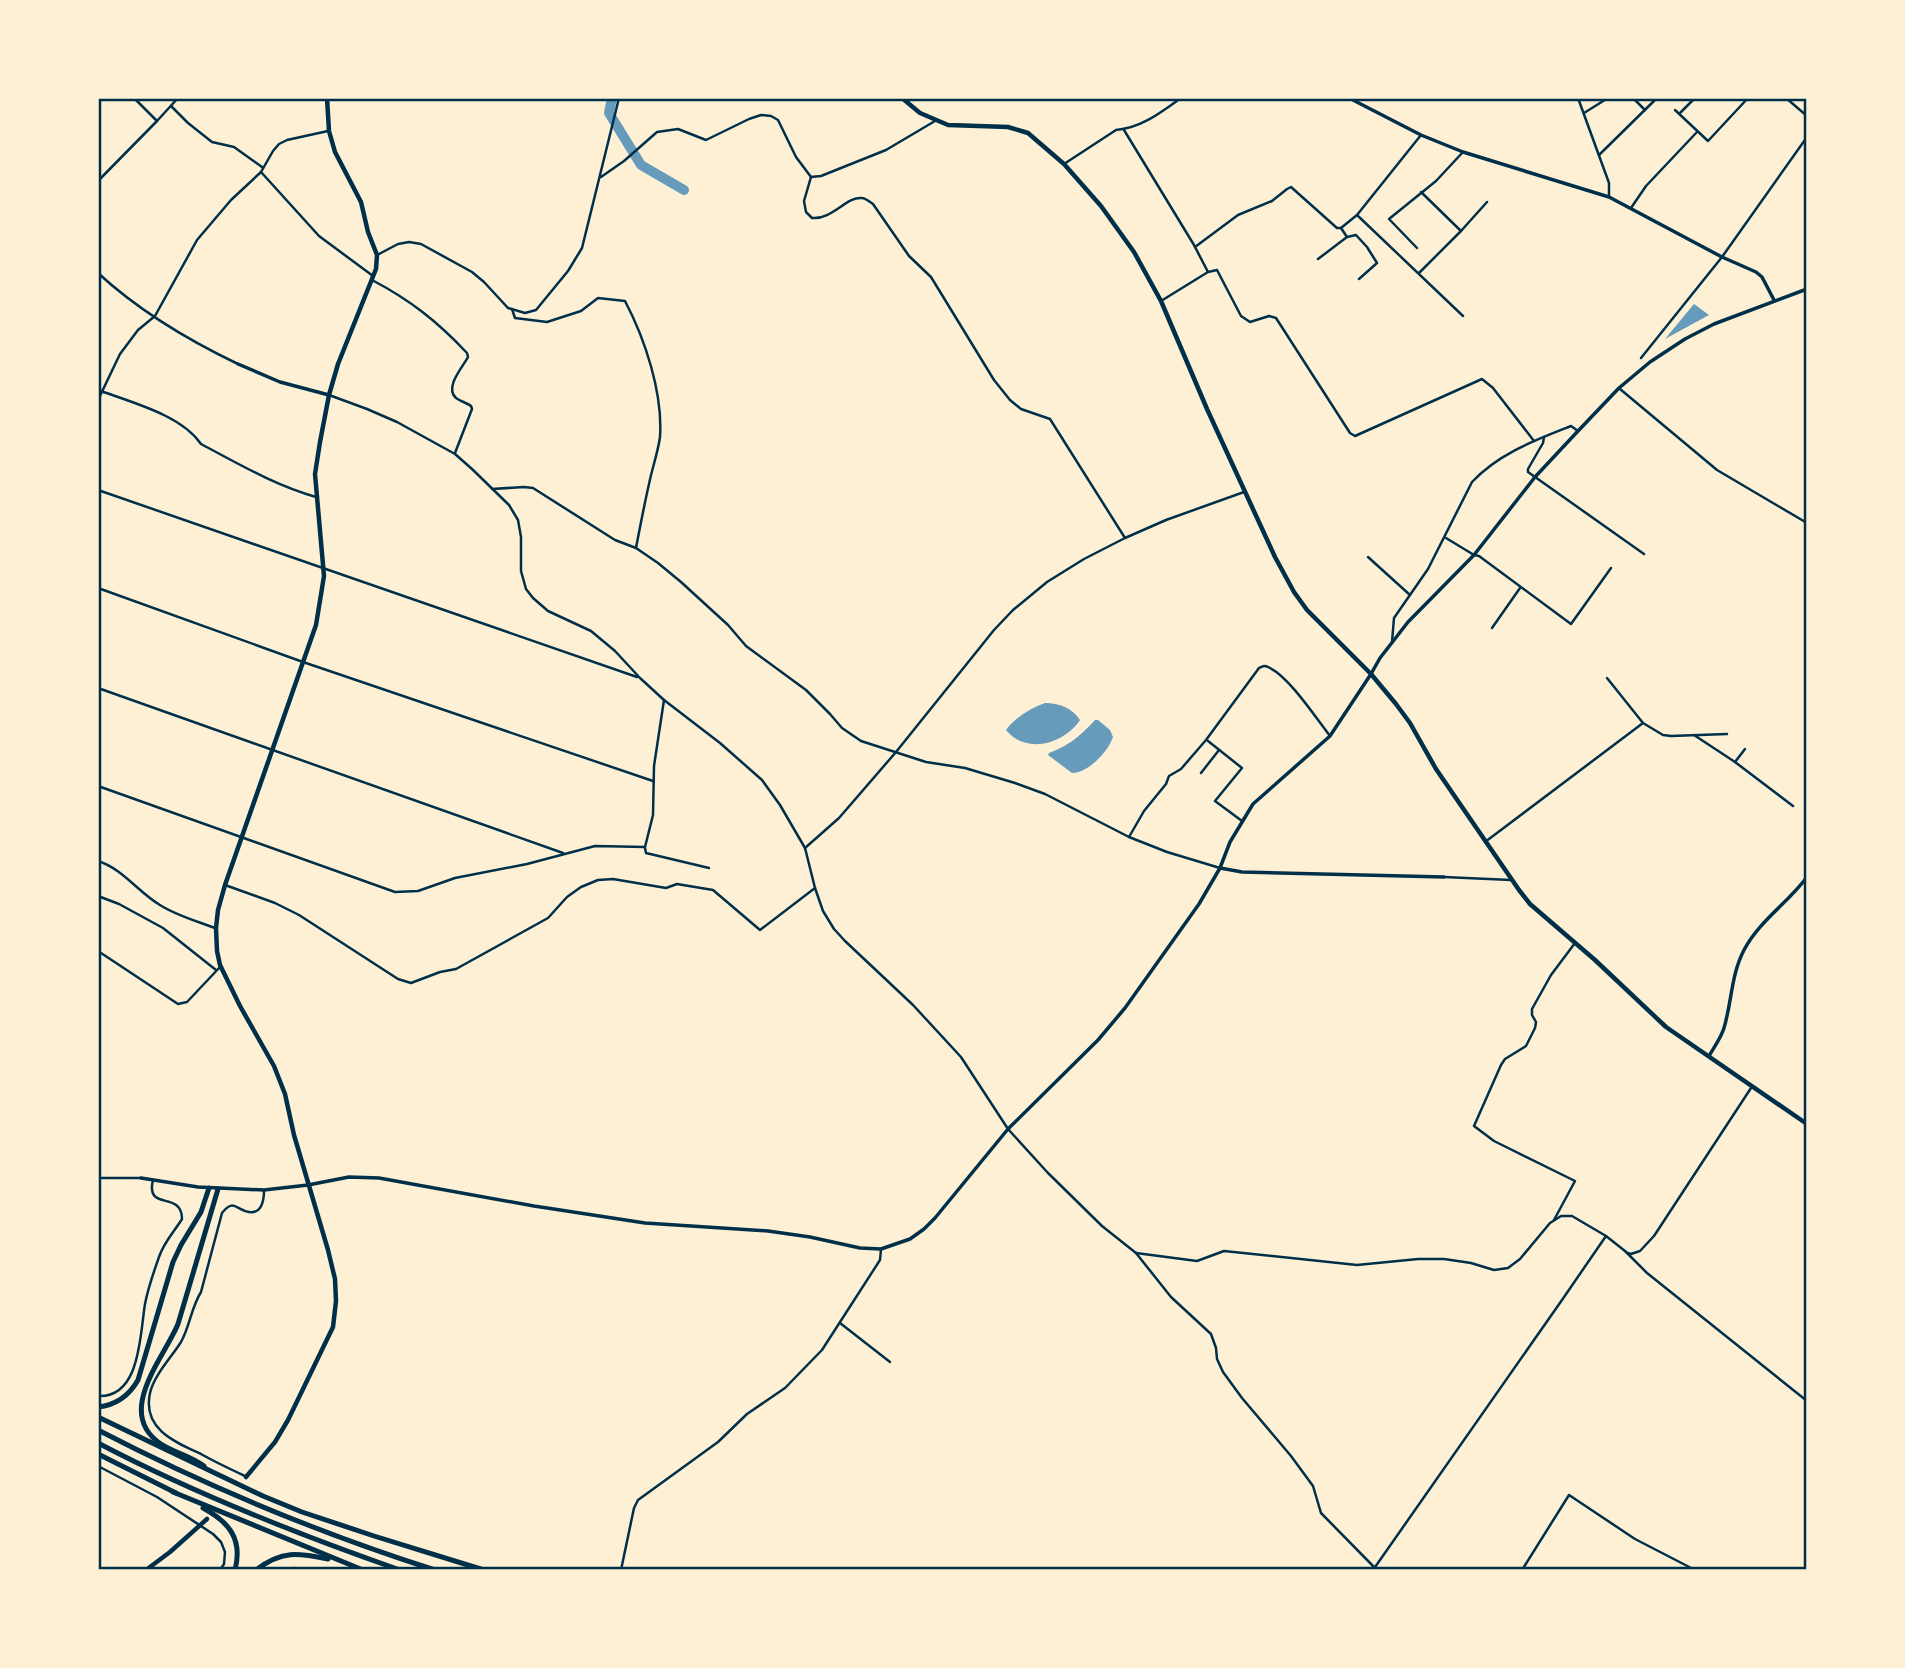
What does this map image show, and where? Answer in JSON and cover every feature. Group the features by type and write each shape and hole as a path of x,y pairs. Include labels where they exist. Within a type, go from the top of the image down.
{"highway":[{"path":"98,1407 121,1400 138,1380 173,1262 201,1212 209,1188"},
{"path":"212,1472 196,1460 155,1439 144,1420 141,1405 149,1378 178,1324 218,1189"},
{"path":"98,1417 302,1512 484,1570"},
{"path":"98,1430 209,1484 315,1529 435,1570"},
{"path":"98,1443 244,1511 338,1549 400,1570"},
{"path":"98,1454 218,1517 230,1529 237,1544 235,1570"},
{"path":"173,1492 363,1570"},
{"path":"256,1570 272,1559 288,1554 342,1562"}],"main road":[{"path":"246,1477 275,1442 288,1420 332,1327 336,1301 335,1279 321,1222 293,1135 285,1094 274,1066 219,969 216,928 225,885 316,625 323,569 315,474 329,395 338,364 376,269 377,255 361,202 335,152 329,131 327,98"},
{"path":"902,98 920,113 937,121 960,126 1008,127 1028,133 1064,163 1117,227 1161,301 1275,557 1294,592 1315,618 1371,674 1410,723 1436,769 1530,904 1666,1027 1807,1124"},
{"path":"146,1570 207,1519"}],"street":[{"path":"134,98 157,121"},
{"path":"98,181 178,98"},
{"path":"377,255 398,244 421,244 472,272 508,308 526,313 536,310 568,271 582,248 619,98"},
{"path":"1064,163 1116,130 1124,131 1153,119 1181,98"},
{"path":"1349,98 1421,135 1463,152 1609,197 1756,272 1762,277 1773,300"},
{"path":"1578,98 1609,183 1609,197"},
{"path":"1584,114 1608,98"},
{"path":"1633,98 1645,110"},
{"path":"1598,155 1657,98"},
{"path":"1679,113 1695,98"},
{"path":"1675,110 1708,141 1748,98"},
{"path":"1786,98 1807,116"},
{"path":"171,106 212,142 234,147 262,170 319,236 372,278 404,297 467,353 468,357 453,382 453,393 472,409 454,454"},
{"path":"600,178 657,132 678,129 706,140 761,115 778,120 796,157 811,177"},
{"path":"811,177 843,168 886,150 937,121"},
{"path":"98,400 120,354 138,330 155,316 197,240 231,200 262,170 279,144 329,131"},
{"path":"1124,131 1208,272"},
{"path":"1631,208 1646,186 1697,131"},
{"path":"1341,228 1357,215 1421,135"},
{"path":"1641,358 1722,257 1807,137"},
{"path":"1417,248 1390,219 1436,181 1463,152"},
{"path":"811,177 804,201 806,212 812,218 825,217 857,199 864,198 873,204 909,256 931,277 994,380 1010,400 1021,409 1050,419 1125,538"},
{"path":"1195,247 1238,215 1272,201 1289,187 1294,187 1341,228 1347,237"},
{"path":"1421,192 1461,231"},
{"path":"1419,273 1486,202"},
{"path":"1357,215 1462,316"},
{"path":"1318,259 1347,237 1356,234 1377,263 1359,279"},
{"path":"1161,301 1215,270 1244,319 1250,322 1269,316 1276,318 1350,433 1355,436 1482,379 1493,388 1534,441"},
{"path":"98,273 139,308 238,365 280,382 329,395 387,418 454,454 509,505 518,520 522,537 520,571 526,589 533,598 548,611 591,631 664,700 720,743 762,780 805,848 823,911 834,929 913,1005 961,1057 1008,1129 1102,1226 1136,1253 1171,1297 1212,1334 1217,1359 1223,1372 1313,1486 1321,1513 1373,1569 1569,1292 1605,1236"},
{"path":"98,1178 141,1178 218,1189 264,1190 349,1177 379,1178 645,1223 768,1231 860,1248 881,1249 910,1239 924,1229 1008,1129 1112,1025 1199,904 1220,868 1230,842 1253,804 1330,736 1392,642 1474,555 1535,477 1578,431 1619,388 1650,362 1685,339 1714,324 1807,289"},
{"path":"512,309 515,318 547,322 581,311 598,298 625,301 639,329 659,406 660,438 636,548"},
{"path":"1619,388 1717,470 1807,523"},
{"path":"101,391 157,411 195,435 201,444 256,474 281,486 316,497"},
{"path":"1392,642 1394,618 1428,569 1472,482 1509,453 1572,426 1578,431"},
{"path":"1544,437 1528,472 1644,554"},
{"path":"492,489 533,488 615,540 636,548 681,582 728,625 746,646 806,690 842,728 861,741 926,762 965,768 1045,794 1129,836 1167,852 1220,868 1242,872 1512,880"},
{"path":"98,490 640,678"},
{"path":"805,848 839,818 897,752 994,630 1047,582 1125,538 1245,491"},
{"path":"1446,537 1479,556 1571,624 1611,568"},
{"path":"1368,557 1410,595"},
{"path":"98,588 303,662 653,782"},
{"path":"1492,628 1520,588"},
{"path":"1129,836 1169,776 1181,769 1206,740 1263,666 1268,667 1288,684 1330,736"},
{"path":"1607,678 1643,723 1663,735 1727,734"},
{"path":"98,688 565,853"},
{"path":"664,700 654,766 653,815 646,853 709,868"},
{"path":"1485,842 1643,723"},
{"path":"1694,735 1793,806"},
{"path":"1206,740 1242,768 1215,801 1242,821"},
{"path":"1735,762 1745,749"},
{"path":"1200,774 1219,750"},
{"path":"98,786 395,892 418,891 455,878 527,864 595,846 645,847"},
{"path":"98,861 117,870 158,904 216,928"},
{"path":"1709,1056 1724,1029 1734,975 1743,951 1760,926 1807,877"},
{"path":"225,885 275,903 299,915 398,979 411,983 456,969 548,918 567,897 598,880 613,879 666,888 677,884 713,890 760,930 815,888"},
{"path":"98,896 163,928 219,969 187,1002 178,1004 98,951"},
{"path":"1136,1253 1197,1261 1224,1251 1357,1265 1444,1259 1494,1270 1508,1268 1520,1259 1553,1221 1575,1181 1494,1141 1474,1126 1505,1059 1525,1046 1531,1037 1536,1022 1532,1009 1550,975 1575,943"},
{"path":"1625,1251 1631,1254 1640,1251 1654,1236 1753,1087"},
{"path":"98,1396 115,1392 125,1385 132,1372 143,1325 145,1303 156,1266 171,1233 182,1219 180,1208 174,1202 161,1200 153,1195 153,1180"},
{"path":"246,1477 171,1440 159,1430 149,1405 150,1392 156,1380 187,1332 195,1302 201,1292 222,1213 227,1207 234,1206 247,1212 256,1211 262,1204 264,1190"},
{"path":"1553,1221 1561,1216 1572,1216 1605,1236 1807,1401"},
{"path":"621,1570 638,1500 718,1442 747,1414 785,1388 822,1350 880,1260 881,1249"},
{"path":"156,1266 162,1267"},
{"path":"840,1323 890,1362"},
{"path":"98,1466 156,1497 221,1542 225,1552 220,1570"},
{"path":"1522,1570 1569,1495 1635,1539 1695,1570"},
{"path":"281,1570 312,1570"}],"water":[{"path":"1694,304 1709,315 1665,339"},
{"path":"1045,703 1065,707 1080,720 1064,735 1044,743 1024,742 1014,738 1006,730 1023,714"},
{"path":"1095,720 1110,730 1113,737 1102,755 1091,766 1072,773 1048,755 1074,740"}],"waterway":[{"path":"612,98 609,113 641,165 684,190"}]}
